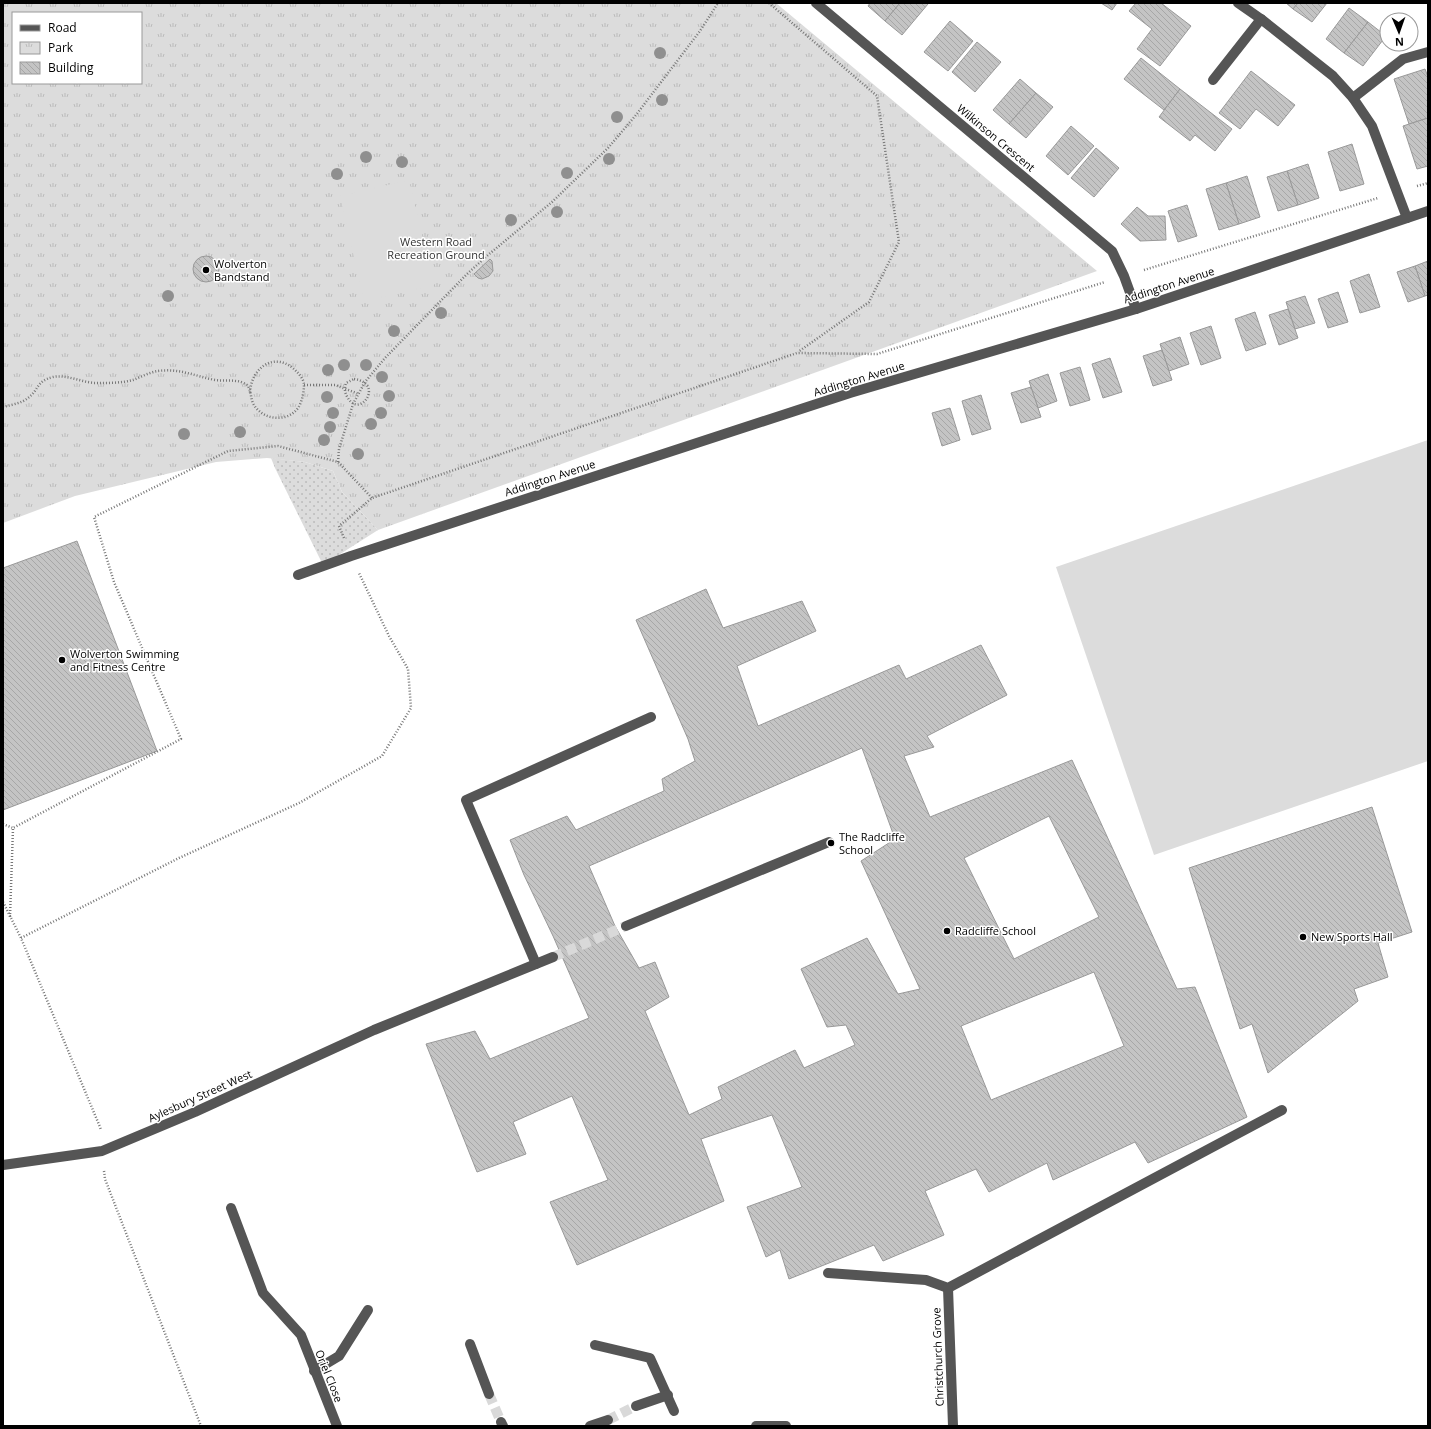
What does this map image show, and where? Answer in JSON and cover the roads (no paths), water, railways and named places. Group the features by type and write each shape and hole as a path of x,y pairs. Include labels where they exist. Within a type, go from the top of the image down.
{"street":[{"name":"Wilkinson Crescent","path":"816,3 1112,251 1124,276 1136,309"},
{"path":"1238,3 1261,19 1333,76 1353,98 1372,126 1407,218"},
{"path":"1213,80 1261,19"},
{"path":"1353,98 1403,59 1428,52"},
{"name":"Addington Avenue","path":"298,575 351,556 850,393 1136,309 1428,211"},
{"path":"536,964 466,800 651,717"},
{"path":"626,926 829,842"},
{"name":"Aylesbury Street West","path":"3,1165 102,1151 195,1112 374,1030 553,957"},
{"path":"828,1273 926,1280 948,1288 1282,1110"},
{"name":"Oriel Close","path":"231,1208 263,1293 301,1335 336,1426"},
{"name":"Christchurch Grove","path":"948,1288 953,1426"},
{"path":"314,1371 339,1356 368,1310"},
{"path":"470,1344 489,1394"},
{"path":"595,1346 650,1358 674,1411"},
{"path":"636,1406 668,1395"},
{"path":"590,1426 608,1420"},
{"path":"756,1426 786,1426"}],"tunnel":[{"path":"553,957 626,926"},
{"path":"489,1394 501,1422"},
{"path":"608,1420 636,1406"}],"place":[{"name":"Wolverton Bandstand","path":"206,270"},
{"name":"Wolverton Swimming and Fitness Centre","path":"62,660"},
{"name":"The Radcliffe School","path":"831,843"},
{"name":"Radcliffe School","path":"947,931"},
{"name":"New Sports Hall","path":"1303,937"}],"park label":[{"name":"Western Road Recreation Ground","path":"436,248"}]}
